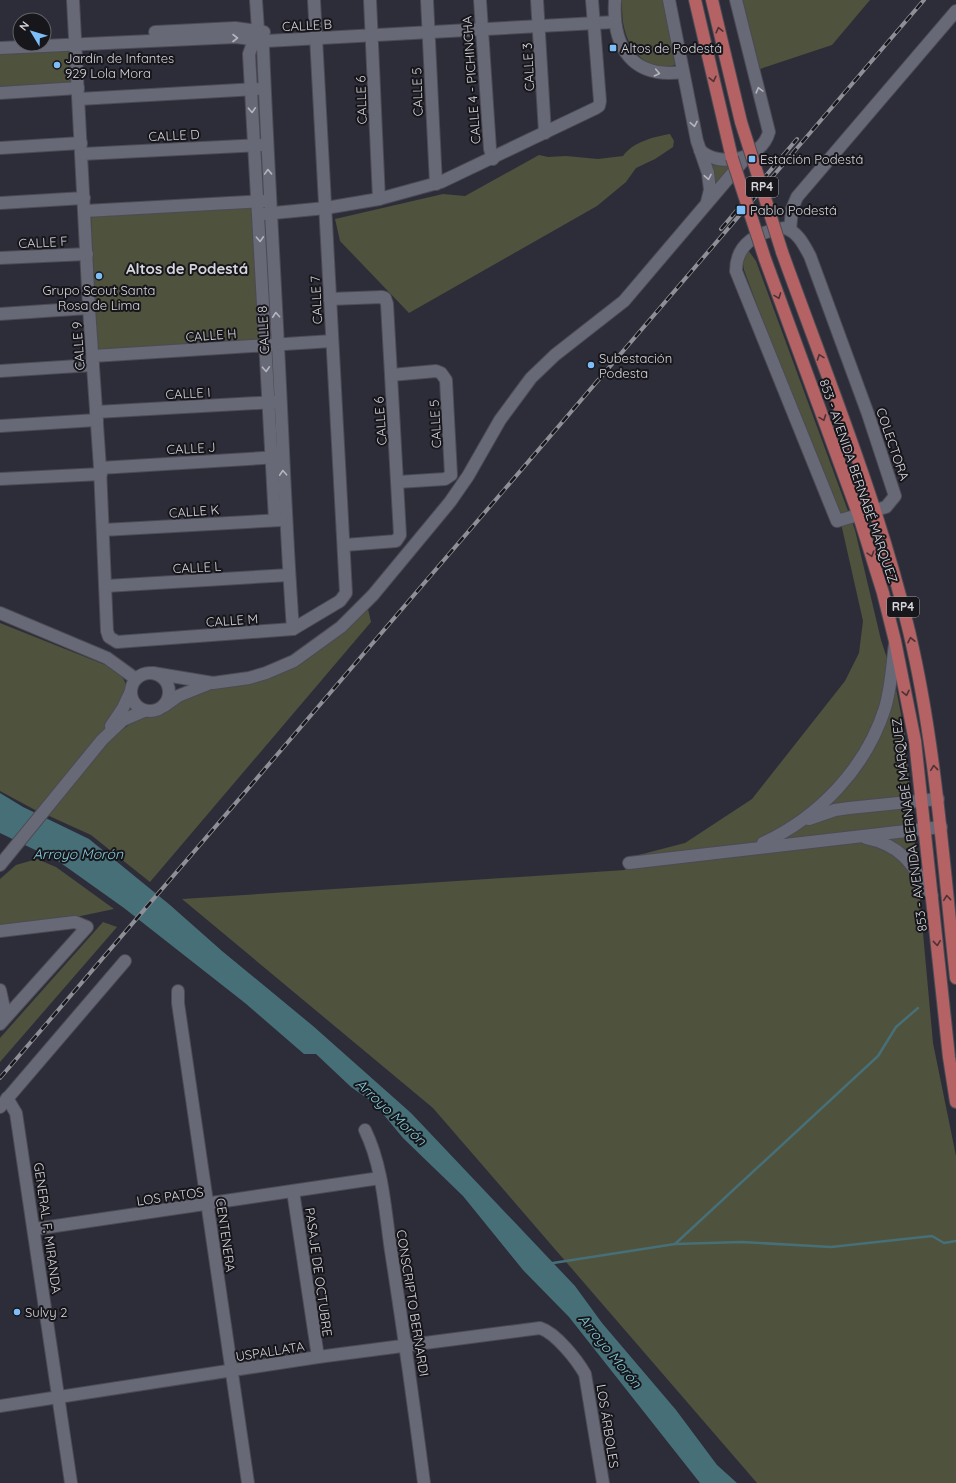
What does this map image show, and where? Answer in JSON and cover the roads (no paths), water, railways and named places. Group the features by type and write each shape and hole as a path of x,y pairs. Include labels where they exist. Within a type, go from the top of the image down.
{"main road":[{"name":"853 - AVENIDA BERNABÉ MÁRQUEZ","path":"695,0 732,158 765,259 859,516 883,593 895,642 910,711 922,801 949,1057 956,1102"},
{"name":"853 - AVENIDA BERNABÉ MÁRQUEZ","path":"712,0 741,122 782,252 875,510 909,630 933,759 956,978"}],"street":[{"name":"CALLE 9","path":"73,0 82,149 89,308 103,526 107,631 109,637 113,640"},
{"name":"CALLE 8","path":"256,0 258,37 264,89 269,201 264,214 265,346 268,403 277,458 280,516 289,575 293,629"},
{"name":"CALLE 7","path":"314,0 332,341 345,545 346,592 344,597"},
{"name":"CALLE 6","path":"370,0 379,198"},
{"name":"CALLE 5","path":"427,0 436,184"},
{"name":"CALLE 4 - PICHINCHA","path":"480,0 490,149 493,159"},
{"name":"CALLE 3","path":"537,0 546,133"},
{"path":"264,214 326,208 379,198 436,184 493,159 599,106 592,0"},
{"path":"615,0 615,19 621,44 633,61 640,67 658,74 683,72"},
{"path":"669,0 700,150 709,182 709,195 706,205"},
{"path":"700,150 710,157 725,161 735,160 749,154 761,146 767,137 769,127 736,0"},
{"path":"790,230 792,209 797,197 956,12"},
{"name":"CALLE B","path":"0,48 76,40 235,28 258,37 274,33 316,35 615,19"},
{"name":"CALLE 8","path":"258,37 249,54 257,202 264,214 278,346 281,402 277,458"},
{"name":"CALLE B","path":"52,38 76,40"},
{"path":"0,41 12,40"},
{"path":"0,93 78,94 264,89"},
{"name":"CALLE D","path":"0,148 82,149 267,145"},
{"path":"102,740 123,720 144,711 157,710 178,696 213,683 266,674 287,664 318,645 346,622 382,585 450,502 471,471 506,411 530,378 555,354 624,301 749,154"},
{"path":"0,203 84,198"},
{"path":"85,211 269,201"},
{"name":"COLECTORA","path":"778,229 790,230 801,240 810,256 895,496 892,502 875,510 859,516 837,521 745,297 736,271 740,251 752,239 778,229"},
{"name":"CALLE F","path":"0,258 87,254"},
{"name":"CALLE 6","path":"330,299 378,296 385,298 387,304 398,482 400,535 396,541 345,545"},
{"path":"0,314 89,308"},
{"name":"CALLE H","path":"0,371 93,361 332,341"},
{"name":"CALLE 5","path":"391,375 436,371 441,373 446,380 452,471 451,475 445,479 398,482"},
{"name":"CALLE I","path":"0,426 96,416 281,402"},
{"name":"CALLE J","path":"0,479 277,458"},
{"name":"CALLE K","path":"103,526 280,516"},
{"name":"CALLE L","path":"106,586 289,575"},
{"name":"CALLE M","path":"113,640 117,642 293,629 344,597"},
{"path":"0,613 107,658 136,679"},
{"path":"801,823 837,790 849,775 872,738 885,708 889,692 895,642"},
{"path":"1,864 102,740 123,708 136,679 141,675 153,673 173,678 213,683"},
{"path":"153,673 163,679 169,690 163,706"},
{"path":"131,691 134,703 144,711"},
{"path":"753,847 782,834 801,823 835,810 938,799"},
{"path":"629,863 753,847 941,826"},
{"path":"855,836 879,841 900,852 932,896"},
{"path":"0,931 75,922 87,927 3,1021"},
{"path":"4,1103 125,961"},
{"path":"0,990 3,1021"},
{"name":"CENTENERA","path":"178,991 178,1004 248,1483"},
{"name":"GENERAL F. MIRANDA","path":"4,1103 16,1113 35,1229 71,1483"},
{"name":"CONSCRIPTO BERNARDI","path":"365,1130 373,1147 380,1178 406,1345 424,1483"},
{"name":"LOS PATOS","path":"35,1229 207,1205 380,1178"},
{"name":"PASAJE DE OCTUBRE","path":"293,1191 318,1357"},
{"name":"USPALLATA","path":"0,1406 318,1357 536,1328 546,1330 578,1362 585,1374"},
{"name":"LOS ÁRBOLES","path":"585,1374 603,1483"}],"water":[{"name":"Arroyo Morón","path":"0,793 23,807 89,839 170,905 222,951 313,1026 411,1113 575,1286 602,1323 676,1410 717,1465 737,1483 700,1483 569,1317 523,1270 463,1196 403,1138 374,1103 351,1087 316,1054 304,1054 245,1003 124,908 58,861 0,833"}],"waterway":[{"path":"553,1263 675,1244 878,1056 896,1027 918,1008"},
{"path":"675,1244 742,1242 831,1247 932,1236 944,1243 956,1241"}],"railway":[{"path":"0,1078 924,0"},
{"path":"721,229 797,139"}],"place":[{"name":"Altos de Podestá","path":"613,48"},
{"name":"Jardín de Infantes 929 Lola Mora","path":"57,65"},
{"name":"Estación Podestá","path":"752,159"},
{"name":"Pablo Podestá","path":"741,210"},
{"name":"Grupo Scout Santa Rosa de Lima","path":"99,276"},
{"name":"Subestación Podesta","path":"591,365"},
{"name":"Sulvy 2","path":"17,1312"}],"district":[{"name":"Altos de Podestá","path":"187,269"}]}
